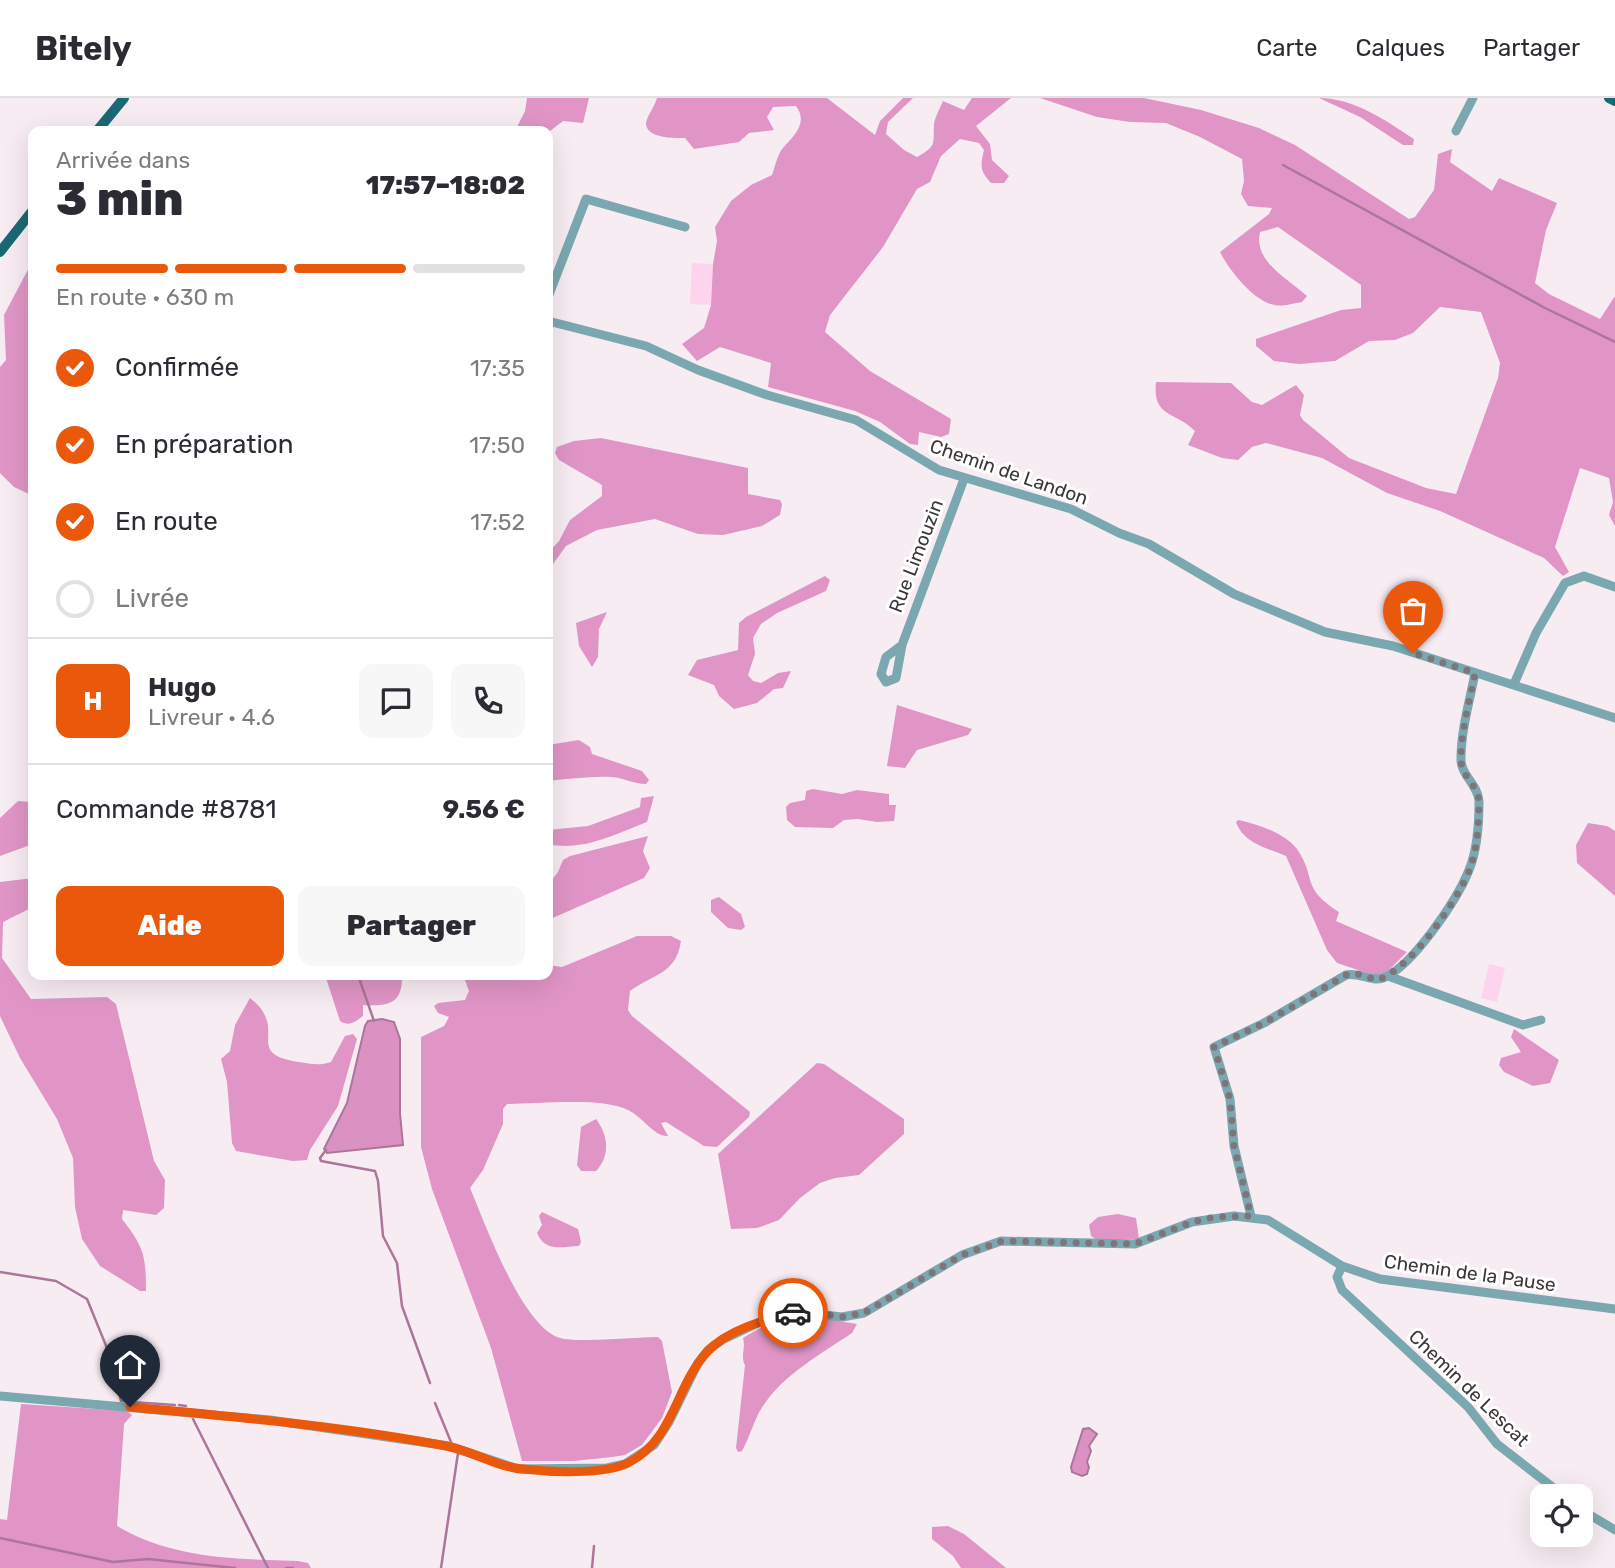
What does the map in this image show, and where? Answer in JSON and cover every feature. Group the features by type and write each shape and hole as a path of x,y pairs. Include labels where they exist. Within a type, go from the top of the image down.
{"main road":[{"path":"101,126 124,98"},
{"path":"1609,98 1615,101"},
{"path":"0,251 28,216"}],"street":[{"path":"1457,131 1473,98"},
{"path":"553,284 586,200 685,227"},
{"name":"Chemin de Landon","path":"553,322 646,346 681,363 755,390 856,420 918,459 964,479 1071,509 1119,533 1149,544 1234,594 1298,621 1343,636 1393,646 1615,718"},
{"name":"Rue Limouzin","path":"902,645 964,479"},
{"path":"1514,684 1536,633 1564,583 1584,576 1615,587"},
{"path":"0,1396 282,1422 449,1446 518,1469 607,1468 625,1464 654,1445 669,1422 698,1363 708,1350 722,1340 764,1320 796,1312 842,1317 864,1313 962,1255 1002,1241 1135,1244 1192,1222 1214,1217 1251,1216 1234,1146 1230,1099 1214,1047 1264,1023 1346,975 1354,973 1377,980 1388,975 1428,938 1473,859 1478,796 1464,773 1461,757 1475,673"},
{"path":"1388,975 1522,1025 1541,1020"},
{"name":"Chemin de la Pause","path":"1251,1216 1268,1220 1342,1266 1363,1275 1399,1283 1615,1309"},
{"name":"Chemin de Lescat","path":"1342,1266 1337,1277 1342,1290 1468,1407 1497,1444 1549,1484"},
{"path":"1593,1517 1615,1530"}],"shaded area":[{"path":"527,98 589,98 583,123 563,121 553,129 553,126 518,126 525,111"},
{"path":"657,98 827,98 875,135 880,121 903,98 913,98 888,122 886,134 904,150 917,157 933,144 935,121 943,101 964,110 972,98 1011,98 976,126 990,144 992,160 1009,176 1004,183 991,183 983,172 984,150 979,143 960,139 941,156 930,182 917,189 883,247 830,315 825,332 870,371 951,419 949,434 941,437 919,432 918,445 910,444 880,422 855,411 768,387 771,363 720,347 697,361 682,344 704,328 711,305 717,241 715,227 731,201 751,185 772,175 780,152 795,134 801,118 796,106 773,107 767,117 774,130 749,133 739,142 694,149 685,138 656,135 647,128 647,120"},
{"path":"1040,98 1144,98 1201,110 1259,128 1295,145 1409,219 1415,217 1434,190 1438,154 1452,149 1450,162 1492,191 1499,178 1557,203 1546,230 1535,283 1549,294 1600,319 1615,296 1615,526 1609,515 1613,502 1609,478 1580,468 1555,547 1569,572 1563,576 1544,558 1440,511 1387,493 1322,458 1266,443 1252,447 1238,460 1222,458 1188,445 1195,431 1162,408 1156,394 1156,382 1231,383 1252,402 1262,405 1296,385 1304,395 1300,415 1303,420 1349,458 1426,488 1456,494 1498,378 1500,363 1481,312 1440,307 1413,333 1395,340 1369,341 1335,361 1299,364 1274,361 1256,346 1256,339 1341,310 1361,308 1361,285 1278,227 1260,232 1262,252 1273,268 1307,296 1302,302 1281,306 1267,303 1251,292 1236,276 1220,252 1269,214 1272,208 1248,206 1241,194 1244,181 1242,159 1166,123 1130,122 1097,117"},
{"path":"1319,98 1345,102 1369,111 1414,139 1413,145 1403,145 1360,117"},
{"path":"692,263 713,264 711,305 690,304"},
{"path":"28,269 28,494 14,487 0,473 0,367 6,360 4,315"},
{"path":"601,438 748,468 748,494 780,500 780,515 762,526 723,535 698,534 655,519 597,530 566,546 553,564 553,548 570,520 602,496 602,485 559,460 555,453 557,447 574,441"},
{"path":"825,576 830,580 826,591 777,613 761,624 753,638 755,654 748,675 753,681 761,683 778,673 791,671 783,688 774,689 757,703 734,709 719,696 714,685 688,675 697,660 738,650 739,623 746,617"},
{"path":"607,612 599,629 598,657 592,667 579,646 576,623"},
{"path":"897,705 972,729 968,735 917,750 905,768 887,766"},
{"path":"579,740 590,747 592,754 642,771 649,780 646,784 612,777 553,780 553,744"},
{"path":"813,789 842,794 857,790 889,794 889,805 896,805 894,821 858,819 844,820 833,828 795,827 787,820 786,807 790,803 805,800 806,791"},
{"path":"654,796 647,822 586,844 553,845 553,830 588,826 640,807 641,798"},
{"path":"18,801 28,802 28,846 0,856 0,818"},
{"path":"1238,820 1270,830 1292,843 1303,859 1314,889 1339,912 1336,921 1407,952 1379,977 1337,963 1327,950 1286,856 1250,840 1239,829 1236,822"},
{"path":"1588,823 1607,826 1615,831 1615,896 1577,863 1576,845"},
{"path":"648,836 643,851 650,868 644,878 553,918 553,878 563,860"},
{"path":"28,879 28,910 3,922 2,958 31,999 107,997 116,1004 154,1161 165,1180 164,1208 156,1215 123,1210 122,1219 142,1252 146,1291 140,1291 100,1266 82,1239 75,1207 73,1158 57,1119 20,1058 0,1016 0,882"},
{"path":"719,897 741,914 745,927 741,930 728,928 711,912 711,900"},
{"path":"637,936 671,936 681,941 669,967 630,991 628,1010 750,1112 749,1117 717,1147 704,1146 666,1122 661,1123 668,1136 658,1133 633,1113 616,1106 587,1102 553,1102 507,1104 503,1109 503,1124 483,1170 470,1188 495,1248 519,1295 546,1330 560,1338 593,1340 658,1337 662,1341 672,1392 662,1418 642,1445 625,1455 574,1461 522,1461 491,1348 432,1189 421,1147 421,1037 444,1026 449,1017 438,1013 434,1006 438,1003 465,1000 469,991 465,980 553,980 553,966 562,967"},
{"path":"1489,964 1505,968 1497,1002 1481,998"},
{"path":"327,980 402,980 399,994 391,1002 363,1005 363,1016 355,1022 346,1024 340,1021"},
{"path":"250,998 267,1020 269,1046 273,1053 282,1058 311,1064 331,1062 345,1036 353,1034 357,1039 338,1106 310,1150 307,1160 293,1161 236,1151 232,1143 227,1082 221,1059 230,1051 235,1025"},
{"path":"382,1019 394,1022 400,1039 403,1145 327,1153 324,1149 347,1103 365,1026 368,1021"},
{"path":"1514,1029 1559,1060 1550,1083 1533,1086 1504,1072 1499,1065 1501,1058 1521,1052 1511,1037"},
{"path":"817,1063 824,1064 904,1119 904,1134 859,1175 820,1183 800,1198 779,1220 757,1228 731,1229 718,1154"},
{"path":"596,1119 605,1138 606,1152 596,1171 581,1171 577,1165 581,1127"},
{"path":"542,1212 578,1229 581,1242 579,1246 554,1247 544,1243 537,1233 542,1225 539,1216"},
{"path":"1118,1214 1136,1218 1139,1239 1097,1240 1091,1236 1089,1225 1098,1217"},
{"path":"809,1316 857,1324 852,1333 781,1384 760,1411 742,1451 738,1452 736,1448 745,1365 743,1338 774,1322"},
{"path":"21,1404 127,1411 132,1415 124,1424 117,1526 138,1537 182,1551 228,1558 298,1561 308,1563 311,1568 0,1568 0,1519 7,1520"},
{"path":"1089,1428 1097,1434 1089,1446 1091,1451 1087,1474 1082,1476 1072,1472 1071,1467 1083,1429"},
{"path":"948,1526 964,1534 1006,1568 961,1568 953,1556 932,1539 932,1527"}],"waterway":[{"path":"1283,165 1545,308 1615,342"},
{"path":"360,980 374,1021"},
{"path":"326,1150 320,1158 321,1161 375,1171 383,1236 397,1263 402,1306 430,1383"},
{"path":"0,1272 56,1281 87,1299 109,1353 121,1401 125,1401"},
{"path":"131,1402 175,1405"},
{"path":"435,1403 451,1442"},
{"path":"179,1405 186,1406"},
{"path":"193,1419 268,1568"},
{"path":"441,1568 458,1453"},
{"path":"0,1538 113,1562 148,1559 235,1568"},
{"path":"592,1568 594,1546"},
{"path":"286,1568 293,1568"}],"way so far":[{"path":"793,1313 806,1311 842,1317 864,1313 962,1255 1002,1241 1118,1246 1148,1241 1180,1226 1214,1217 1251,1216 1234,1146 1230,1099 1214,1047 1264,1023 1346,975 1354,973 1377,980 1393,972 1435,929 1473,859 1479,804 1476,789 1464,773 1461,757 1475,673 1413,653"}],"route":[{"path":"130,1407 270,1420 449,1446 518,1469 590,1470 625,1464 654,1445 669,1422 698,1363 708,1350 722,1340 764,1320 793,1313"}]}
